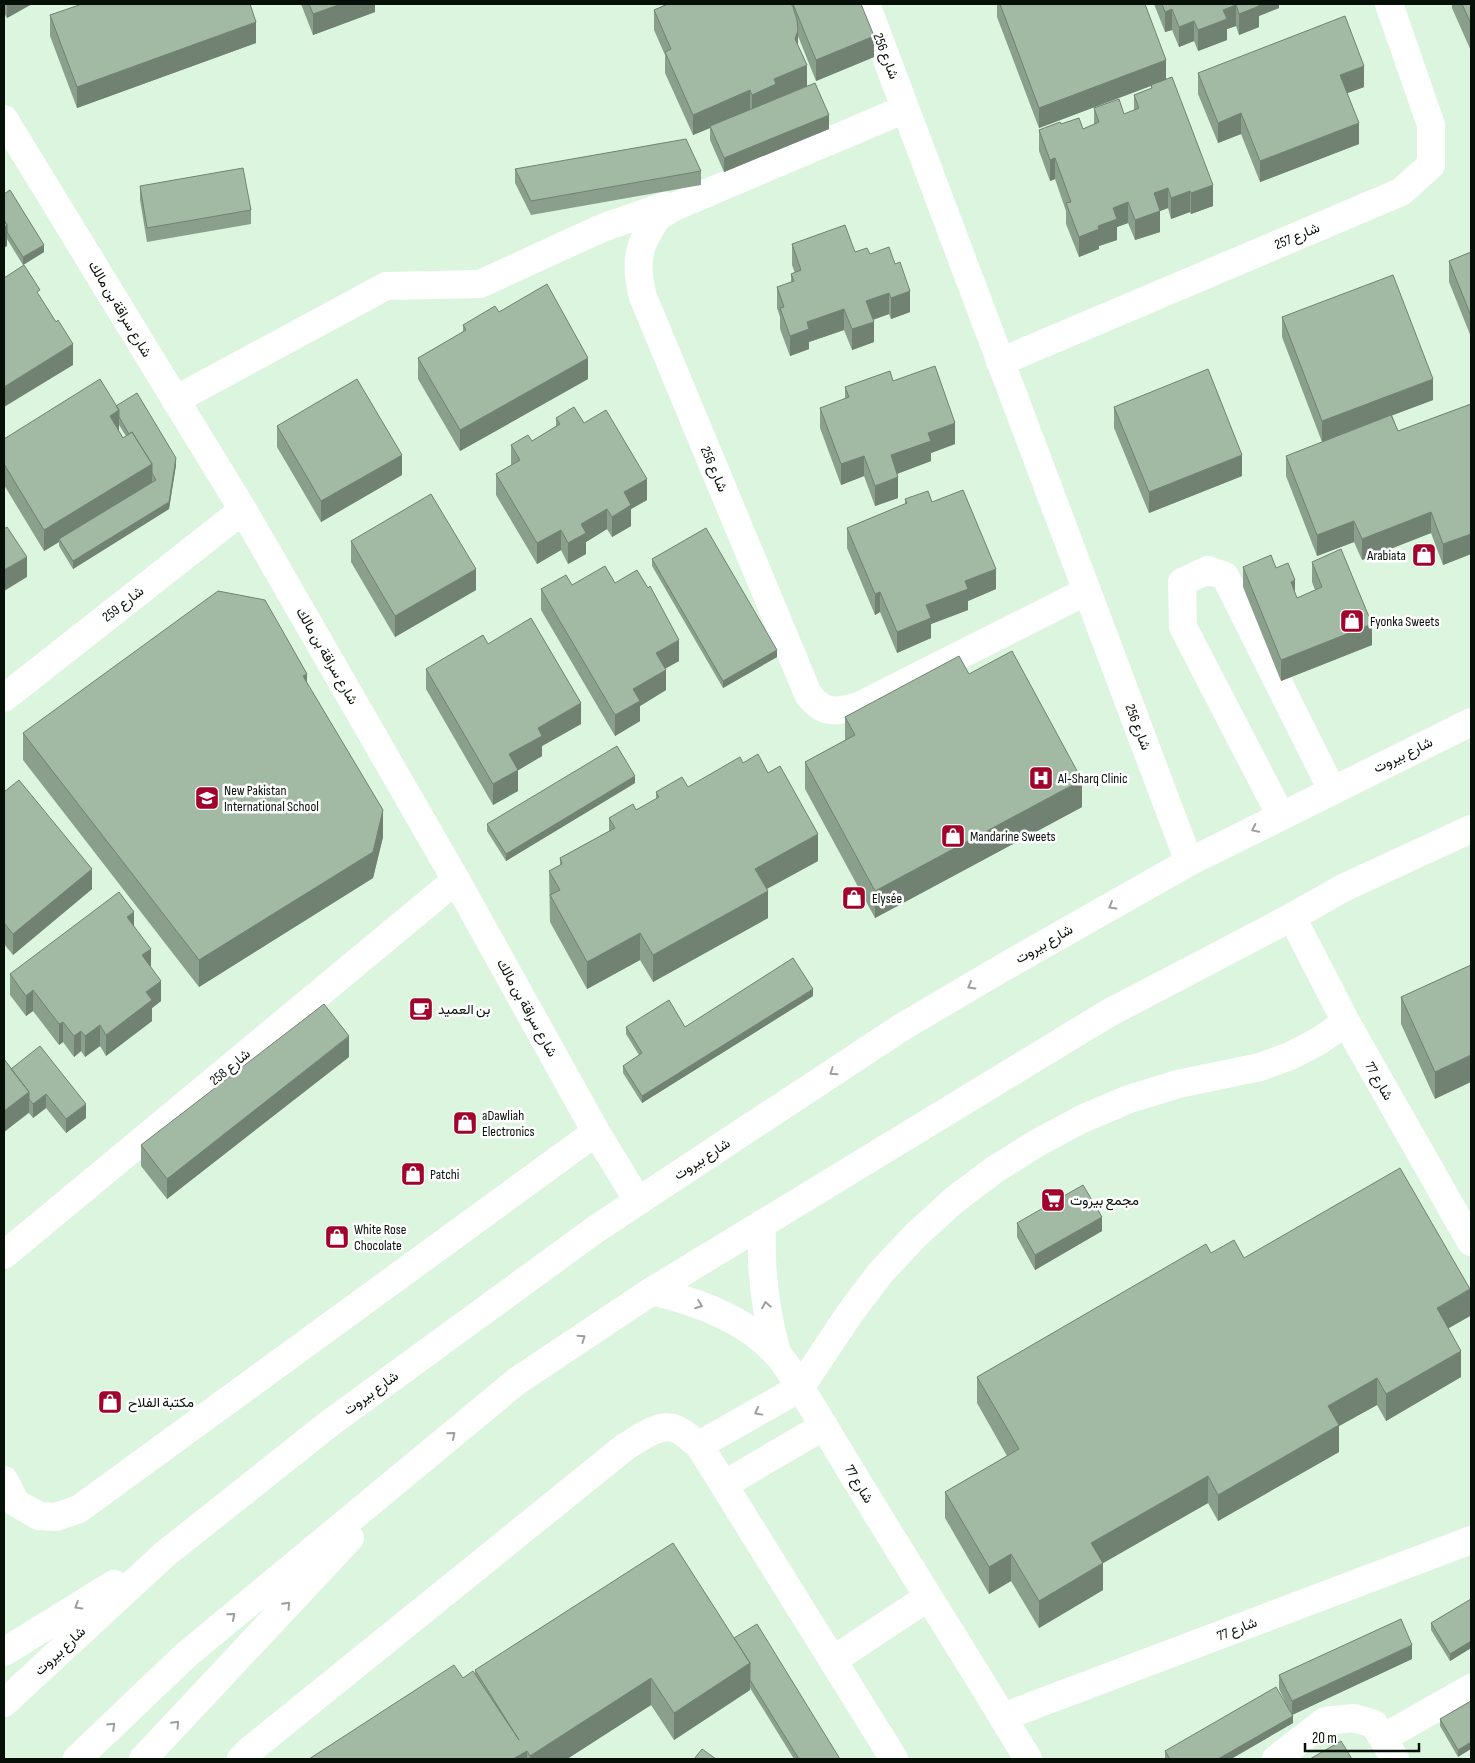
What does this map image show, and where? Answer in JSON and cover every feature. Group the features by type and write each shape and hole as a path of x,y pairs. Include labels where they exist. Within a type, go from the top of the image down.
{"street":[{"name":"شارع 256","path":"866,4 1189,862"},
{"name":"شارع 257","path":"1000,362 1402,192 1431,165 1431,125 1389,4"},
{"path":"665,206 663,214 674,207 905,109"},
{"name":"شارع سراقة بن مالك","path":"4,118 243,510 456,880 596,1132 638,1202"},
{"name":"شارع 256","path":"665,206 641,244 638,260 638,281 808,694 818,706 831,711 859,706 1087,591"},
{"path":"175,400 386,286 480,284 602,228 665,206"},
{"name":"شارع 259","path":"4,698 243,510"},
{"path":"1281,816 1183,628 1182,582 1208,570 1225,576 1332,790"},
{"name":"شارع بيروت","path":"4,1703 164,1554 330,1423 556,1258 638,1202 902,1027 1189,862 1471,722"},
{"path":"77,1759 186,1655 517,1381 652,1291 1108,1014 1343,888 1471,829"},
{"name":"شارع 258","path":"4,1255 456,880"},
{"name":"شارع 77","path":"1292,916 1346,1022 1471,1242"},
{"path":"699,1445 800,1388 850,1313 881,1272 934,1218 994,1170 1037,1143 1082,1119 1129,1099 1178,1084 1260,1067 1290,1056 1319,1041 1346,1022"},
{"path":"4,1480 16,1503 39,1516 56,1517 79,1509 596,1132"},
{"name":"شارع 77","path":"762,1224 761,1250 765,1302 777,1353"},
{"name":"شارع 77","path":"652,1291 698,1304 731,1319 777,1353 824,1426 927,1598 1028,1759"},
{"path":"725,1484 824,1426"},
{"path":"241,1759 625,1447 653,1430 665,1428 676,1428 699,1445 725,1484 894,1759"},
{"path":"143,1759 430,1453"},
{"name":"شارع 77","path":"1003,1717 1471,1540"},
{"path":"4,1652 164,1554"},
{"path":"833,1660 927,1598"},
{"path":"1276,1759 1325,1721 1354,1718 1374,1724 1389,1749 1471,1688"}],"building":[{"path":"82,4 250,4 256,22 77,87 50,15"},
{"path":"309,4 341,4 313,14"},
{"path":"668,4 791,4 797,20 798,30 795,39 807,65 774,79 776,84 752,95 750,90 693,115 665,52 671,49 654,10"},
{"path":"793,4 861,4 874,36 816,60"},
{"path":"1000,4 1145,4 1166,60 1039,108"},
{"path":"1162,4 1258,4 1259,6 1239,14 1236,5 1223,10 1227,19 1198,30 1194,21 1179,27 1172,9 1165,12"},
{"path":"1462,4 1471,4 1471,24"},
{"path":"1345,16 1364,66 1340,75 1359,123 1260,161 1241,113 1218,123 1198,73"},
{"path":"1172,77 1213,185 1171,198 1168,188 1154,193 1160,211 1135,220 1128,202 1113,208 1117,219 1098,226 1099,229 1079,237 1066,203 1071,202 1055,158 1050,160 1039,130 1060,122 1061,124 1079,118 1083,129 1099,122 1094,108 1119,99 1124,114 1139,108 1134,95 1152,88 1151,85"},
{"path":"815,83 829,115 724,158 710,126"},
{"path":"686,139 701,171 531,201 515,169"},
{"path":"243,168 251,210 147,228 140,186"},
{"path":"10,190 44,245 23,257 7,232 7,225 4,220 4,194"},
{"path":"845,225 855,252 867,248 870,254 889,247 895,264 900,262 910,291 891,298 889,293 866,301 874,322 852,329 844,309 807,322 809,329 790,336 780,308 784,307 777,287 794,281 791,274 801,270 792,244"},
{"path":"1471,252 1471,316 1449,261"},
{"path":"24,265 40,290 37,292 73,344 4,387 4,278"},
{"path":"1393,275 1433,379 1322,421 1282,317"},
{"path":"547,284 588,358 460,430 418,358 466,330 463,325 495,306 499,312"},
{"path":"935,366 955,423 928,433 931,441 891,455 898,477 875,486 864,456 841,464 820,408 849,397 845,387 890,371 893,381"},
{"path":"1208,369 1242,455 1149,492 1114,407"},
{"path":"100,379 119,410 110,416 123,438 132,432 152,464 44,530 4,464 4,439"},
{"path":"357,379 402,455 321,501 277,426"},
{"path":"137,393 176,458 169,502 73,561 59,539 156,480 152,473 152,464 132,432 129,434 119,417 119,410 116,406"},
{"path":"1471,404 1471,534 1443,544 1431,512 1362,539 1354,521 1317,535 1286,456 1391,415 1398,431"},
{"path":"574,407 584,423 606,410 647,479 624,492 631,505 612,517 607,509 581,524 586,533 568,543 561,530 537,543 496,474 520,460 511,445 528,435 532,441 560,424 556,418"},
{"path":"963,490 996,569 965,581 968,589 926,605 931,618 897,632 880,592 875,594 847,528 907,503 905,499 928,491 932,502"},
{"path":"431,494 476,569 395,616 351,541"},
{"path":"7,527 27,557 4,570 4,529"},
{"path":"706,528 777,650 723,681 652,559"},
{"path":"1341,549 1372,624 1281,660 1243,567 1271,555 1276,568 1288,563 1295,580 1291,582 1297,598 1322,587 1312,562"},
{"path":"605,566 615,583 637,570 648,588 650,586 679,640 656,653 666,670 633,689 640,701 615,715 541,589 566,575 572,585"},
{"name":"New Pakistan International School","path":"218,591 265,600 307,674 303,676 383,810 373,852 199,960 23,733"},
{"path":"531,618 581,703 538,728 542,736 509,754 518,770 493,784 426,669 483,635 488,644"},
{"path":"1012,651 1082,780 875,891 805,762 855,735 845,717 959,656 969,674"},
{"path":"617,746 635,776 506,854 487,824"},
{"path":"758,754 768,773 780,766 818,834 755,869 768,891 653,955 640,933 587,962 550,895 560,890 549,871 562,864 560,858 615,828 609,818 633,804 636,810 659,797 656,792 682,777 688,787 740,757 743,763"},
{"path":"19,780 92,869 13,934 4,923 4,792"},
{"path":"119,892 134,912 127,917 151,949 142,955 161,981 146,992 152,1000 106,1035 100,1025 85,1036 81,1031 74,1036 63,1022 59,1024 33,990 26,996 10,974"},
{"path":"793,958 813,989 642,1096 623,1066 642,1053 626,1027 669,1000 685,1027"},
{"path":"1471,965 1471,1055 1435,1072 1401,997"},
{"path":"324,1004 349,1036 167,1179 141,1145"},
{"path":"40,1046 86,1104 66,1119 46,1094 33,1104 29,1099 29,1092 11,1069"},
{"path":"4,1059 29,1092 4,1111"},
{"path":"1400,1168 1470,1289 1437,1308 1461,1351 1386,1394 1377,1378 1328,1406 1339,1425 1218,1495 1208,1476 1091,1543 1103,1563 1039,1601 1011,1554 989,1567 945,1492 1019,1449 977,1377 1206,1244 1211,1253 1234,1240 1244,1258"},
{"path":"1083,1185 1102,1217 1035,1255 1017,1223"},
{"path":"673,1543 750,1663 674,1713 651,1678 530,1756 527,1751 513,1759 309,1759 454,1665 463,1678 473,1671 519,1740 475,1670"},
{"path":"1471,1599 1471,1641 1450,1654 1431,1623"},
{"path":"1401,1619 1412,1645 1292,1701 1279,1675"},
{"path":"757,1624 840,1759 799,1759 750,1680 750,1663 734,1638"},
{"path":"1276,1687 1293,1716 1218,1759 1170,1759 1165,1751"},
{"path":"1471,1701 1471,1742 1458,1750 1440,1719"},
{"path":"1341,1741 1352,1759 1310,1759"},
{"path":"702,1749 716,1759 694,1759"}],"place":[{"name":"Arabiata","path":"1424,555"},
{"name":"Fyonka Sweets","path":"1352,621"},
{"name":"Al-Sharq Clinic","path":"1041,778"},
{"name":"New Pakistan International School","path":"207,798"},
{"name":"Mandarine Sweets","path":"953,836"},
{"name":"Elysée","path":"854,898"},
{"name":"بن العميد","path":"421,1009"},
{"name":"aDawliah Electronics","path":"465,1123"},
{"name":"Patchi","path":"413,1174"},
{"name":"مجمع بيروت","path":"1053,1200"},
{"name":"White Rose Chocolate","path":"337,1237"},
{"name":"مكتبة الفلاح","path":"110,1402"}]}
